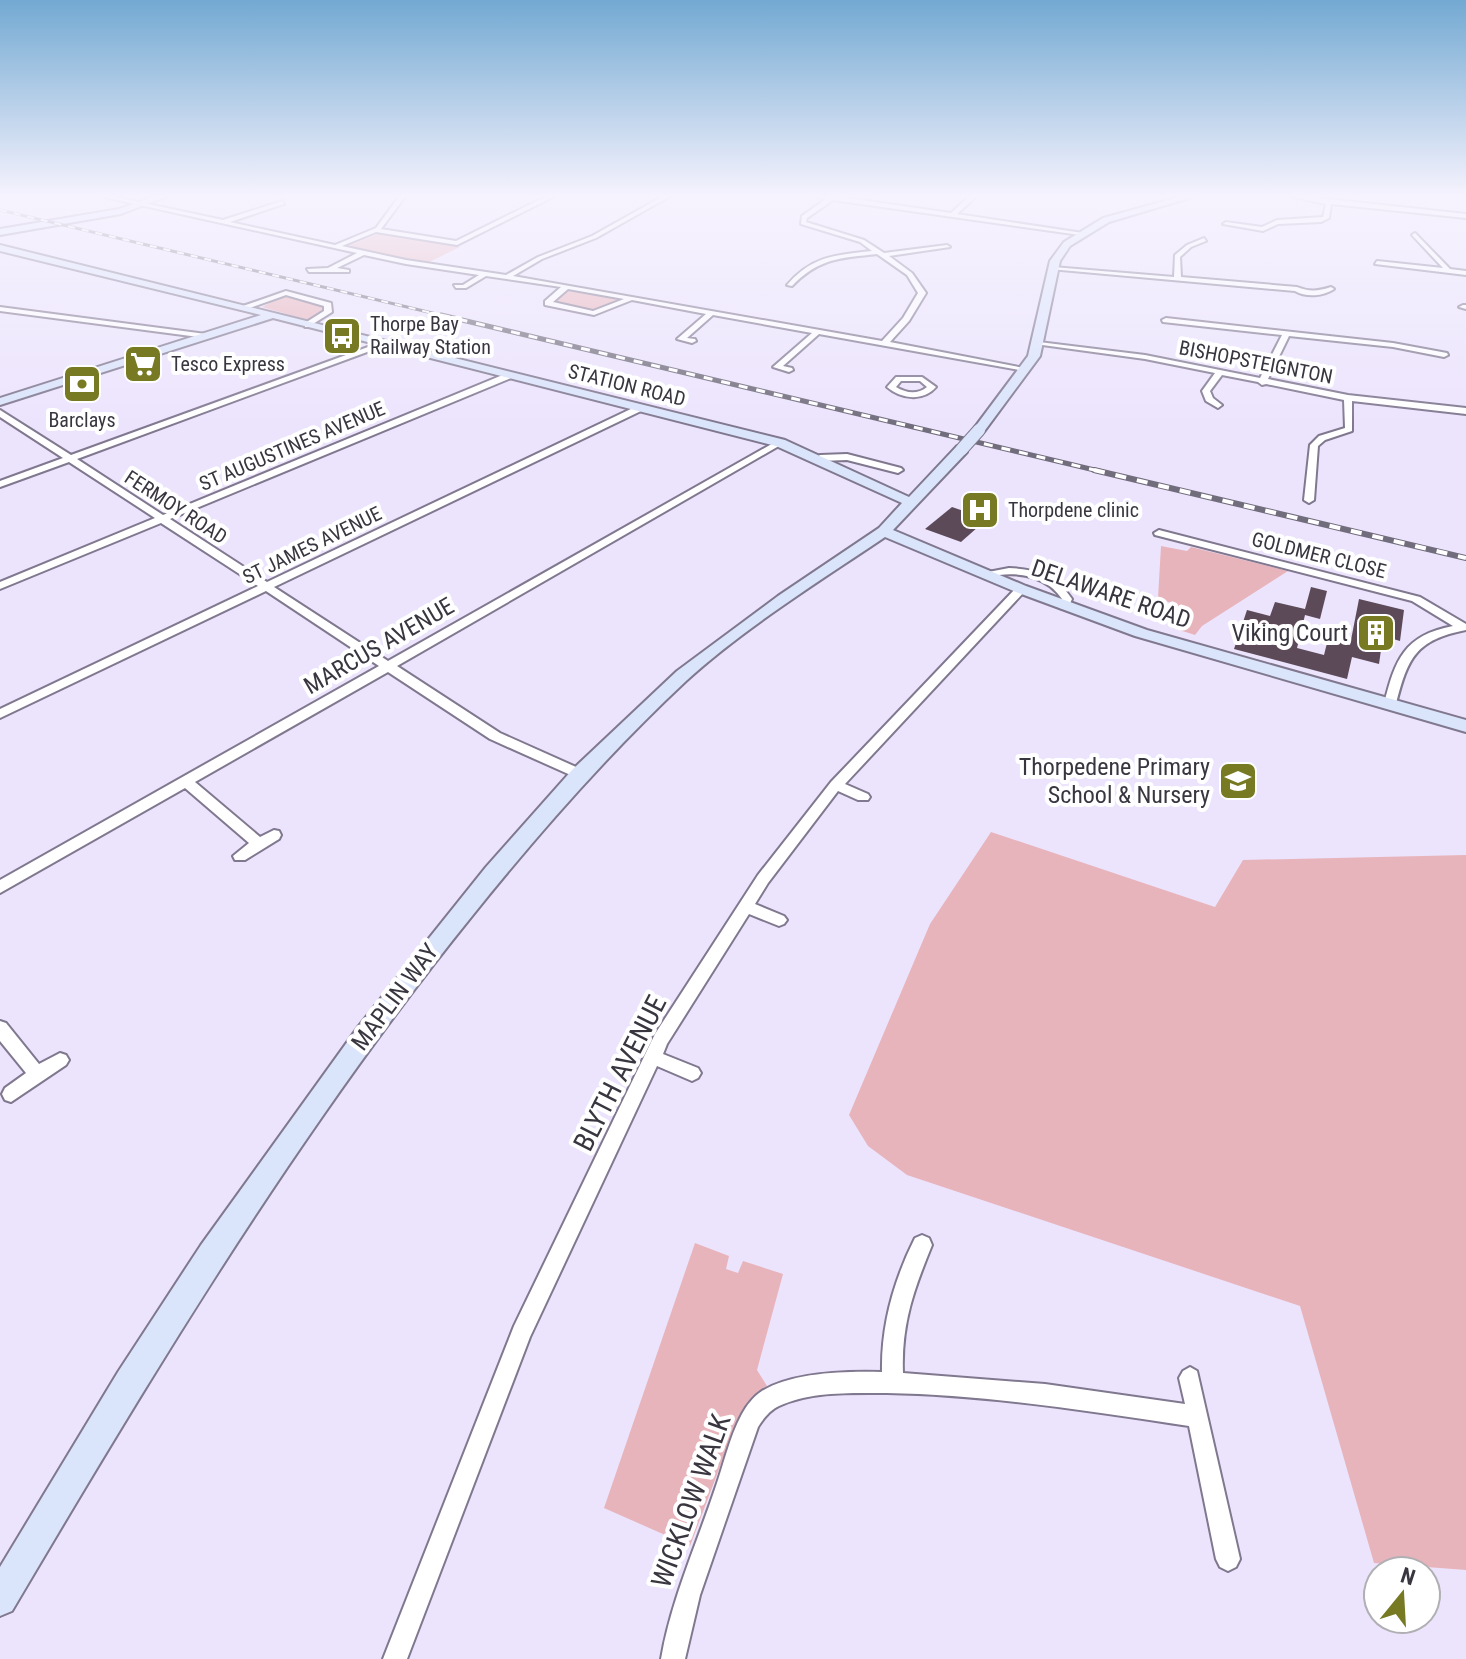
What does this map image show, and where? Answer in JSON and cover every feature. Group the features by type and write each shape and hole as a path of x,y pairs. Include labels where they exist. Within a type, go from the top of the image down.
{"street":[{"name":"STATION ROAD","path":"97,271 780,443 820,458 867,487 912,502"},
{"path":"477,271 1025,369"},
{"path":"508,276 516,271"},
{"path":"790,285 801,271"},
{"path":"883,345 906,319 922,293 913,276 907,271"},
{"name":"MAPLIN WAY","path":"0,1599 9,1563 137,1370 313,1108 445,931 580,774 683,675 784,599 884,531 962,449 1025,369 1039,344 1053,271"},
{"path":"1081,271 1329,293"},
{"path":"1178,271 1178,280"},
{"path":"464,287 486,273"},
{"path":"567,286 548,303 594,313 629,299"},
{"path":"244,307 286,293 328,305 328,312 308,325"},
{"path":"0,309 206,336"},
{"path":"681,339 710,314"},
{"path":"0,406 271,315"},
{"path":"1166,320 1393,345 1444,355"},
{"path":"777,367 816,333"},
{"path":"1262,383 1286,334"},
{"path":"667,336 692,341"},
{"name":"BISHOPSTEIGNTON","path":"1039,344 1145,357 1348,398 1466,411"},
{"path":"0,484 382,345"},
{"path":"922,379 942,356"},
{"path":"764,364 789,370"},
{"path":"1218,405 1209,399 1206,391 1219,373"},
{"name":"ST AUGUSTINES AVENUE","path":"0,586 508,376"},
{"path":"1309,500 1314,445 1322,438 1349,429 1348,398"},
{"name":"FERMOY ROAD","path":"0,406 69,458 495,736 580,774"},
{"name":"ST JAMES AVENUE","path":"0,714 638,409"},
{"name":"MARCUS AVENUE","path":"0,887 780,443"},
{"name":"STATION ROAD","path":"820,458 847,457 898,470"},
{"name":"DELAWARE ROAD","path":"884,531 1021,589 1141,633 1466,726"},
{"name":"GOLDMER CLOSE","path":"1159,533 1181,543 1416,599 1464,627"},
{"path":"987,575 1005,570 1027,572 1061,589 1067,599 1064,606"},
{"name":"BLYTH AVENUE","path":"395,1659 521,1333 652,1057 763,879 836,785 1021,589"},
{"path":"1390,704 1399,662 1406,652 1431,635 1464,627"},
{"path":"186,782 259,844"},
{"path":"836,785 863,797"},
{"path":"240,856 274,835"},
{"path":"746,907 779,920"},
{"path":"0,1028 37,1075"},
{"path":"652,1057 692,1073"},
{"path":"11,1094 60,1060"},
{"path":"893,1383 891,1351 899,1270 922,1245"},
{"path":"1190,1378 1228,1559"},
{"name":"WICKLOW WALK","path":"673,1659 688,1596 756,1410 774,1396 798,1389 893,1383 1103,1403 1198,1417"}],"shaded area":[{"path":"574,290 614,298 618,302 593,312 551,303 563,291"},
{"path":"283,296 328,307 327,311 311,321 262,307"},
{"path":"1161,546 1187,551 1191,547 1288,571 1202,626 1195,635 1173,628 1184,608 1158,598"},
{"path":"991,832 1215,907 1243,860 1466,855 1466,1570 1442,1568 1442,1555 1372,1555 1300,1306 907,1175 868,1146 849,1115 930,924"},
{"path":"695,1243 729,1256 726,1269 738,1273 743,1261 783,1274 757,1370 767,1386 750,1399 740,1414 690,1546 604,1508"}],"building":[{"path":"952,507 987,519 961,542 925,529"},
{"name":"Viking Court","path":"1311,587 1327,591 1320,619 1305,615 1297,648 1324,655 1328,639 1350,645 1359,599 1404,610 1400,641 1383,636 1379,664 1352,657 1347,679 1234,649 1247,610 1270,616 1275,602 1305,609"}],"railway":[{"path":"258,271 449,317"},
{"path":"441,315 1103,472"},
{"path":"1094,470 1466,558"}],"place":[{"name":"Thorpe Bay Railway Station","path":"342,336"},
{"name":"Tesco Express","path":"143,364"},
{"name":"Barclays","path":"82,384"},
{"name":"Thorpdene clinic","path":"980,510"},
{"name":"Viking Court","path":"1376,633"},
{"name":"Thorpedene Primary School & Nursery","path":"1238,781"}]}
